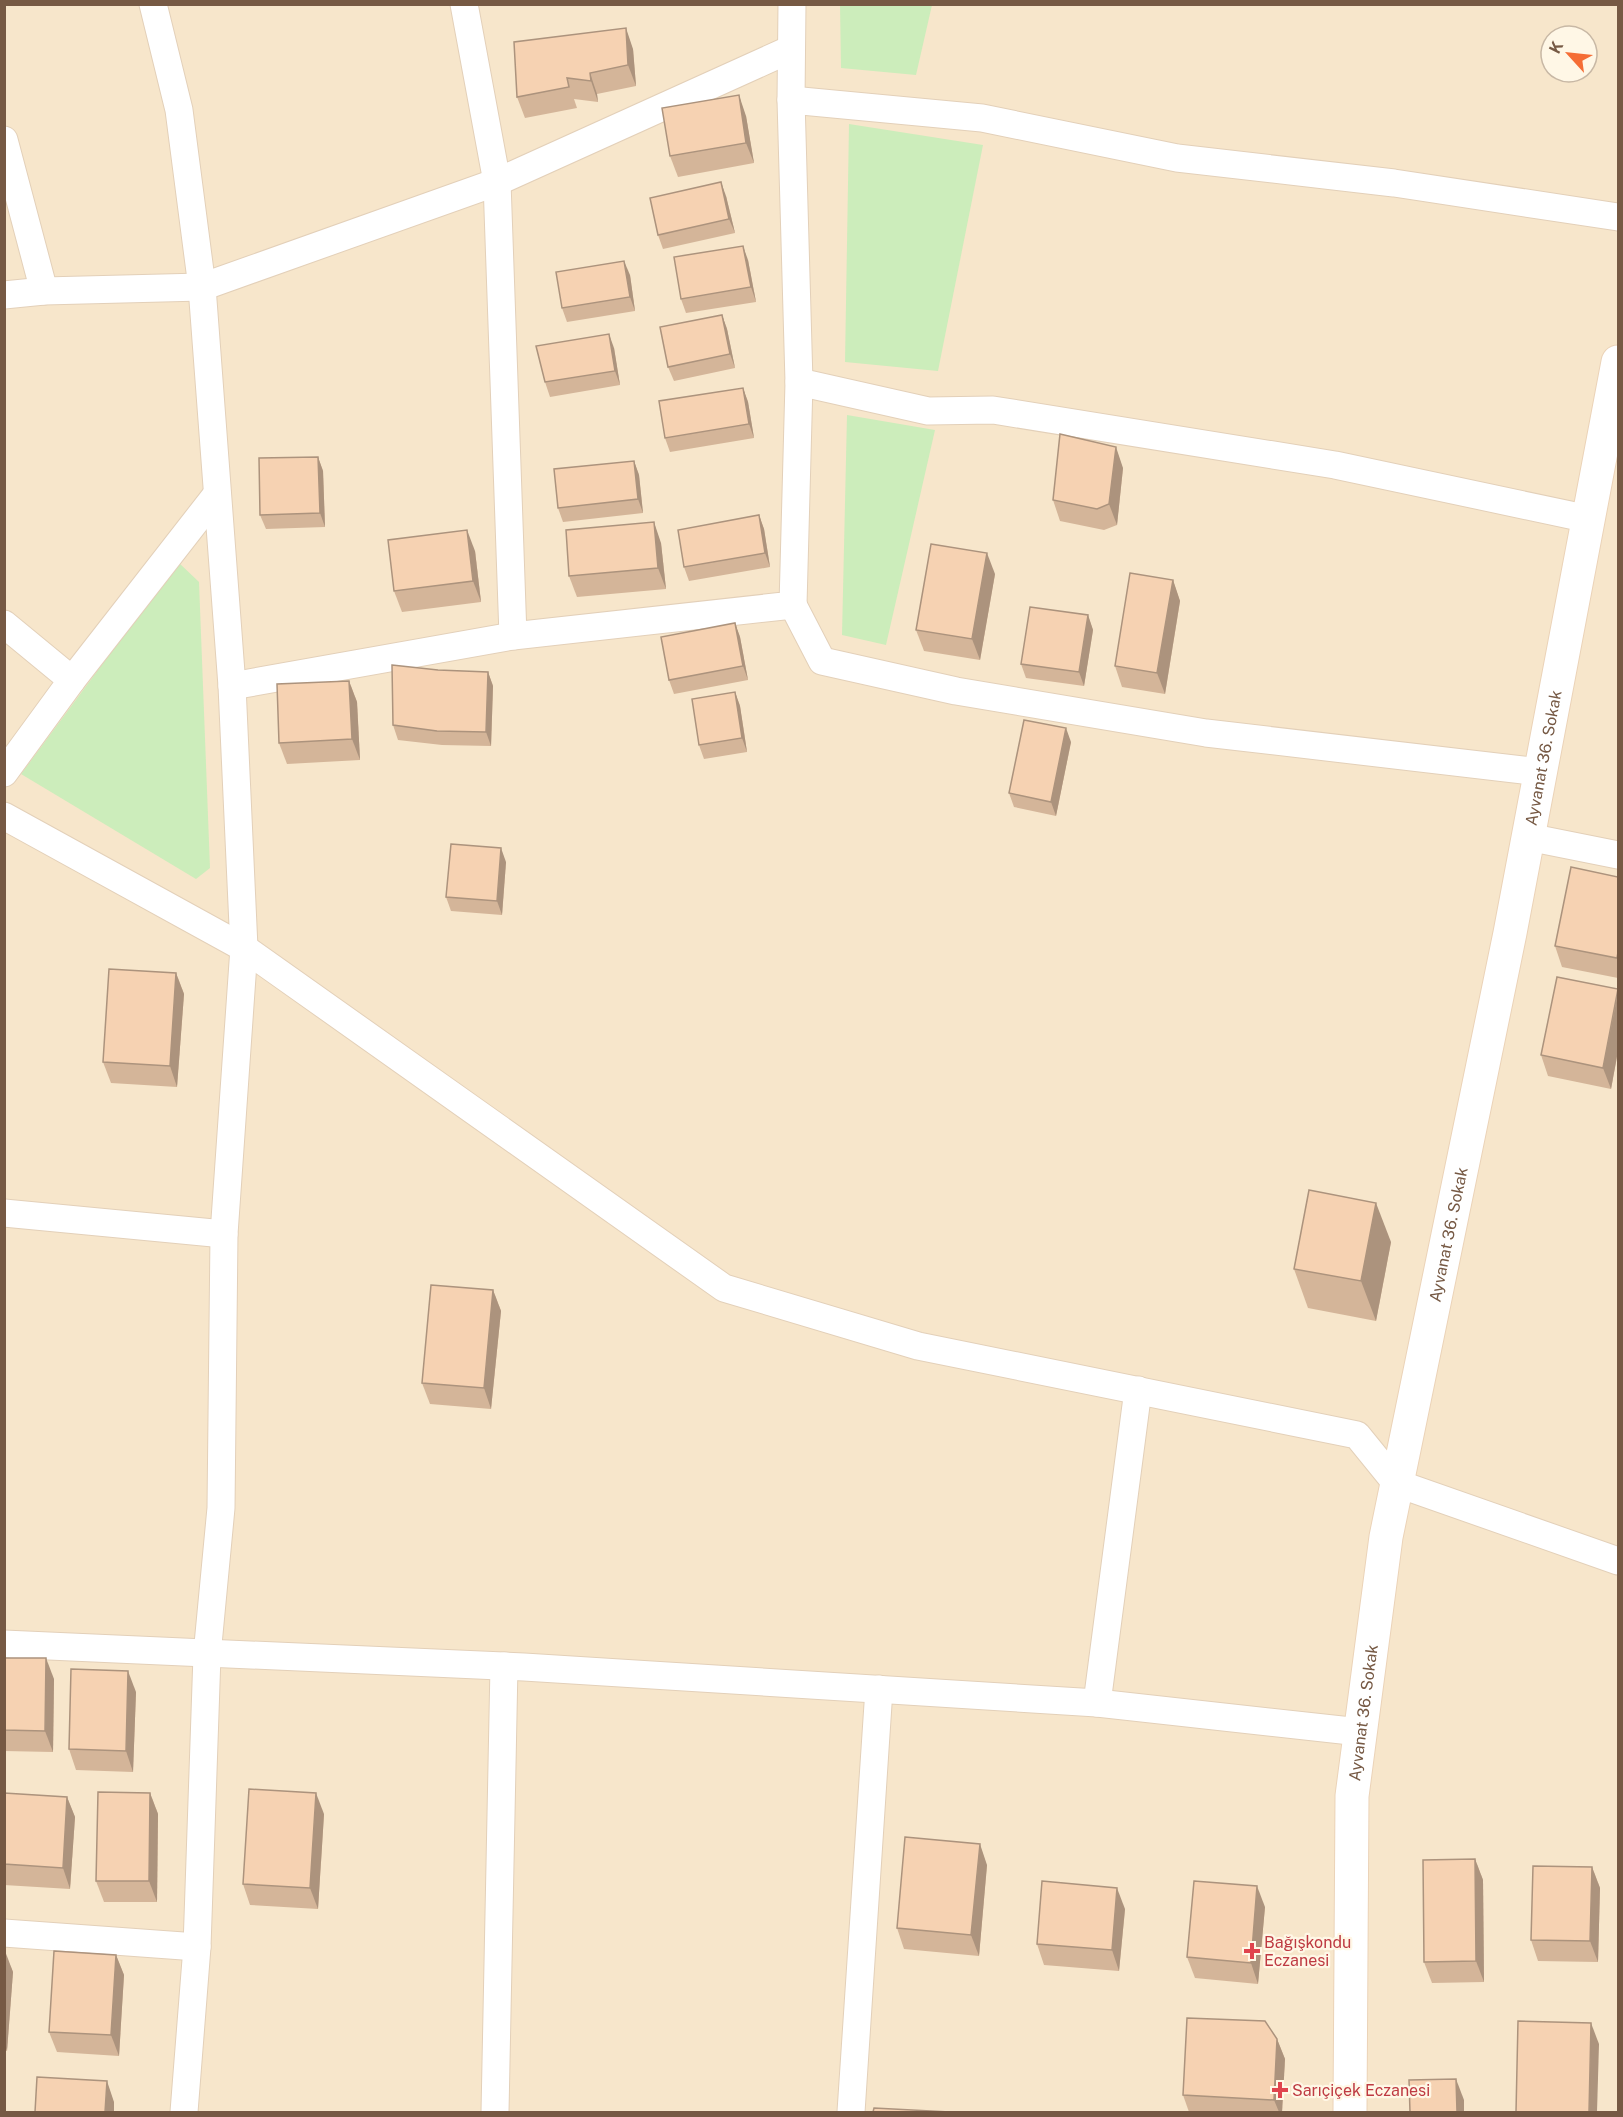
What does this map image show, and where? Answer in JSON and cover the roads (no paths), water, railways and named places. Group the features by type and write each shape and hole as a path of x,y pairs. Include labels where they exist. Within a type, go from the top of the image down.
{"street":[{"path":"153,4 178,110 202,287 232,686 244,948 225,1234 221,1508 207,1655 197,1947 184,2112"},
{"path":"464,4 497,182 513,636"},
{"path":"792,4 791,100 799,382 793,605 822,661 956,691 1206,734 1540,772"},
{"path":"4,295 44,291 202,287 497,182 791,49"},
{"path":"791,100 982,118 1177,158 1394,183 1618,217"},
{"path":"4,140 44,291"},
{"name":"Ayvanat 36. Sokak","path":"1350,2112 1352,1796 1386,1537 1528,837 1618,362"},
{"path":"799,382 928,411 993,410 1335,465 1589,519"},
{"path":"4,773 72,680 217,495"},
{"path":"232,686 513,636 793,605"},
{"path":"4,624 72,680"},
{"path":"4,816 244,948 724,1288 918,1346 1357,1435 1396,1483 1618,1561"},
{"path":"1528,837 1618,855"},
{"path":"4,1213 225,1234"},
{"path":"1097,1703 1138,1390"},
{"path":"4,1644 207,1655 504,1666 1097,1703 1360,1732"},
{"path":"495,2112 504,1666"},
{"path":"851,2112 879,1689"},
{"path":"4,1933 197,1947"}],"place":[{"name":"Bağışkondu Eczanesi","path":"1252,1951"},
{"name":"Sarıçiçek Eczanesi","path":"1280,2090"}]}
